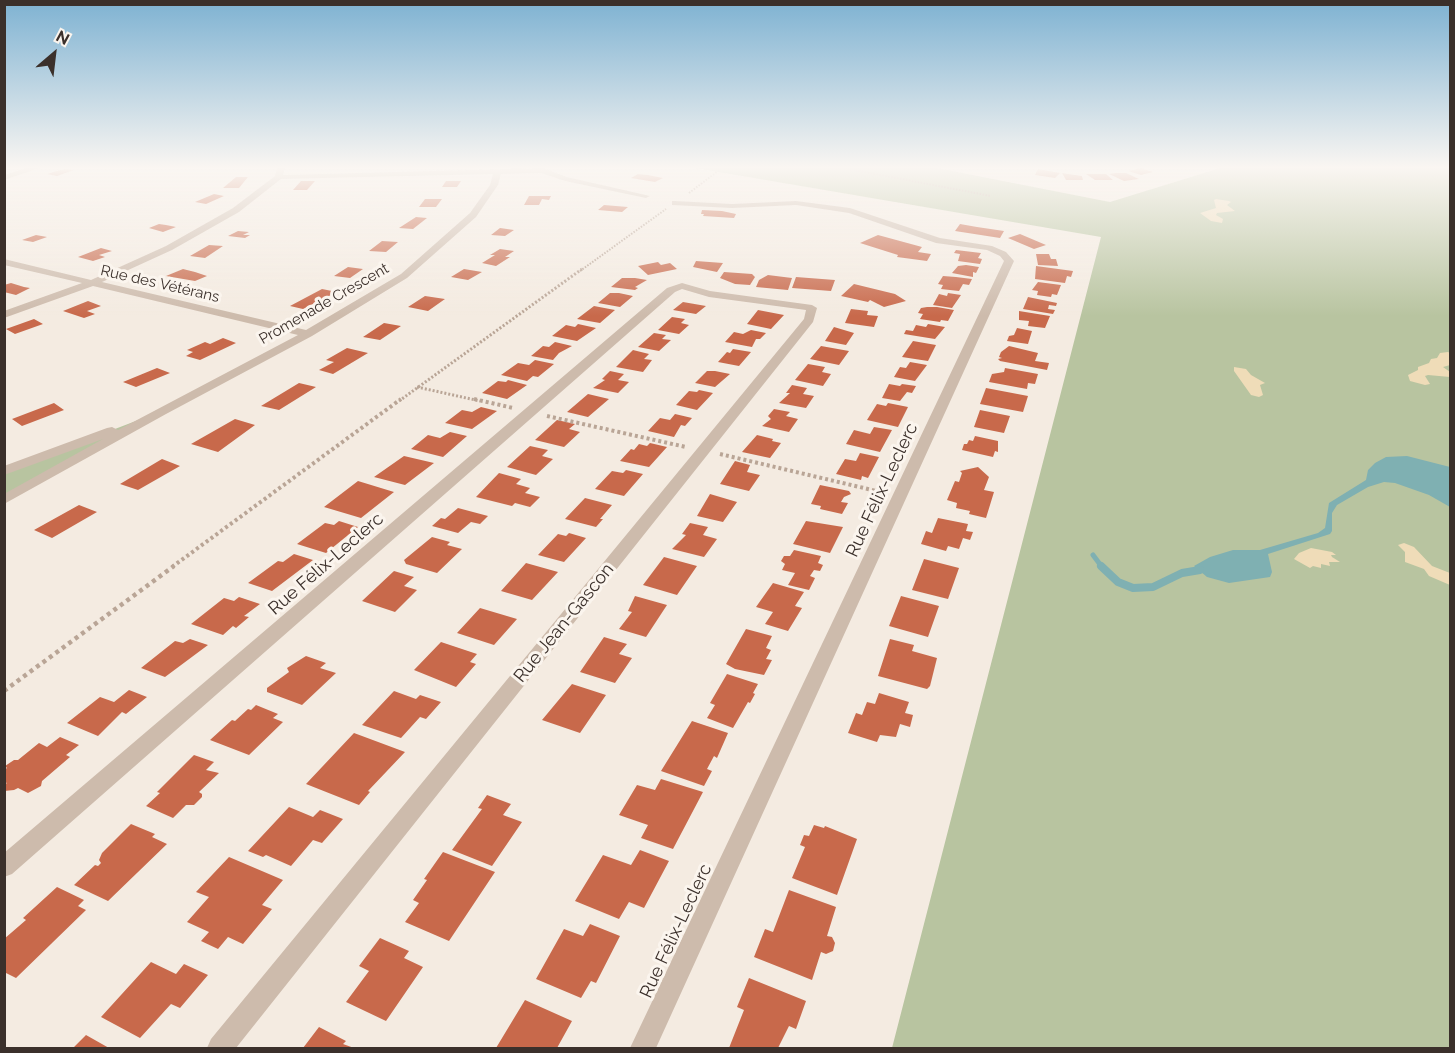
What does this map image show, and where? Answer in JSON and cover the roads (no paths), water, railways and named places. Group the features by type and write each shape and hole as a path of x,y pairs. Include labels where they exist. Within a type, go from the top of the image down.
{"street":[{"path":"4,315 92,283 141,261 223,217"},
{"name":"Promenade Crescent","path":"4,500 162,411 308,334 404,276 471,217"},
{"name":"Rue Félix-Leclerc","path":"643,1048 1008,265 1007,257 989,248 939,241 868,217"},
{"name":"Rue des Vétérans","path":"4,262 308,334"},
{"name":"Rue Jean-Gascon","path":"220,1048 809,320 812,308 709,294 682,286 671,290"},
{"name":"Rue Félix-Leclerc","path":"4,867 671,290"},
{"name":"Promenade Crescent","path":"4,471 162,411"}],"water":[{"path":"1407,456 1450,467 1450,507 1429,495 1395,483 1384,482 1368,487 1337,505 1332,513 1330,534 1268,554 1272,572 1270,577 1229,583 1207,577 1194,566 1210,557 1233,550 1260,550 1318,533 1325,528 1329,503 1366,480 1368,470 1375,463 1386,457"}],"waterway":[{"path":"1093,555 1102,567"},
{"path":"1102,567 1118,582 1133,588 1153,587 1182,573 1200,570"}]}
